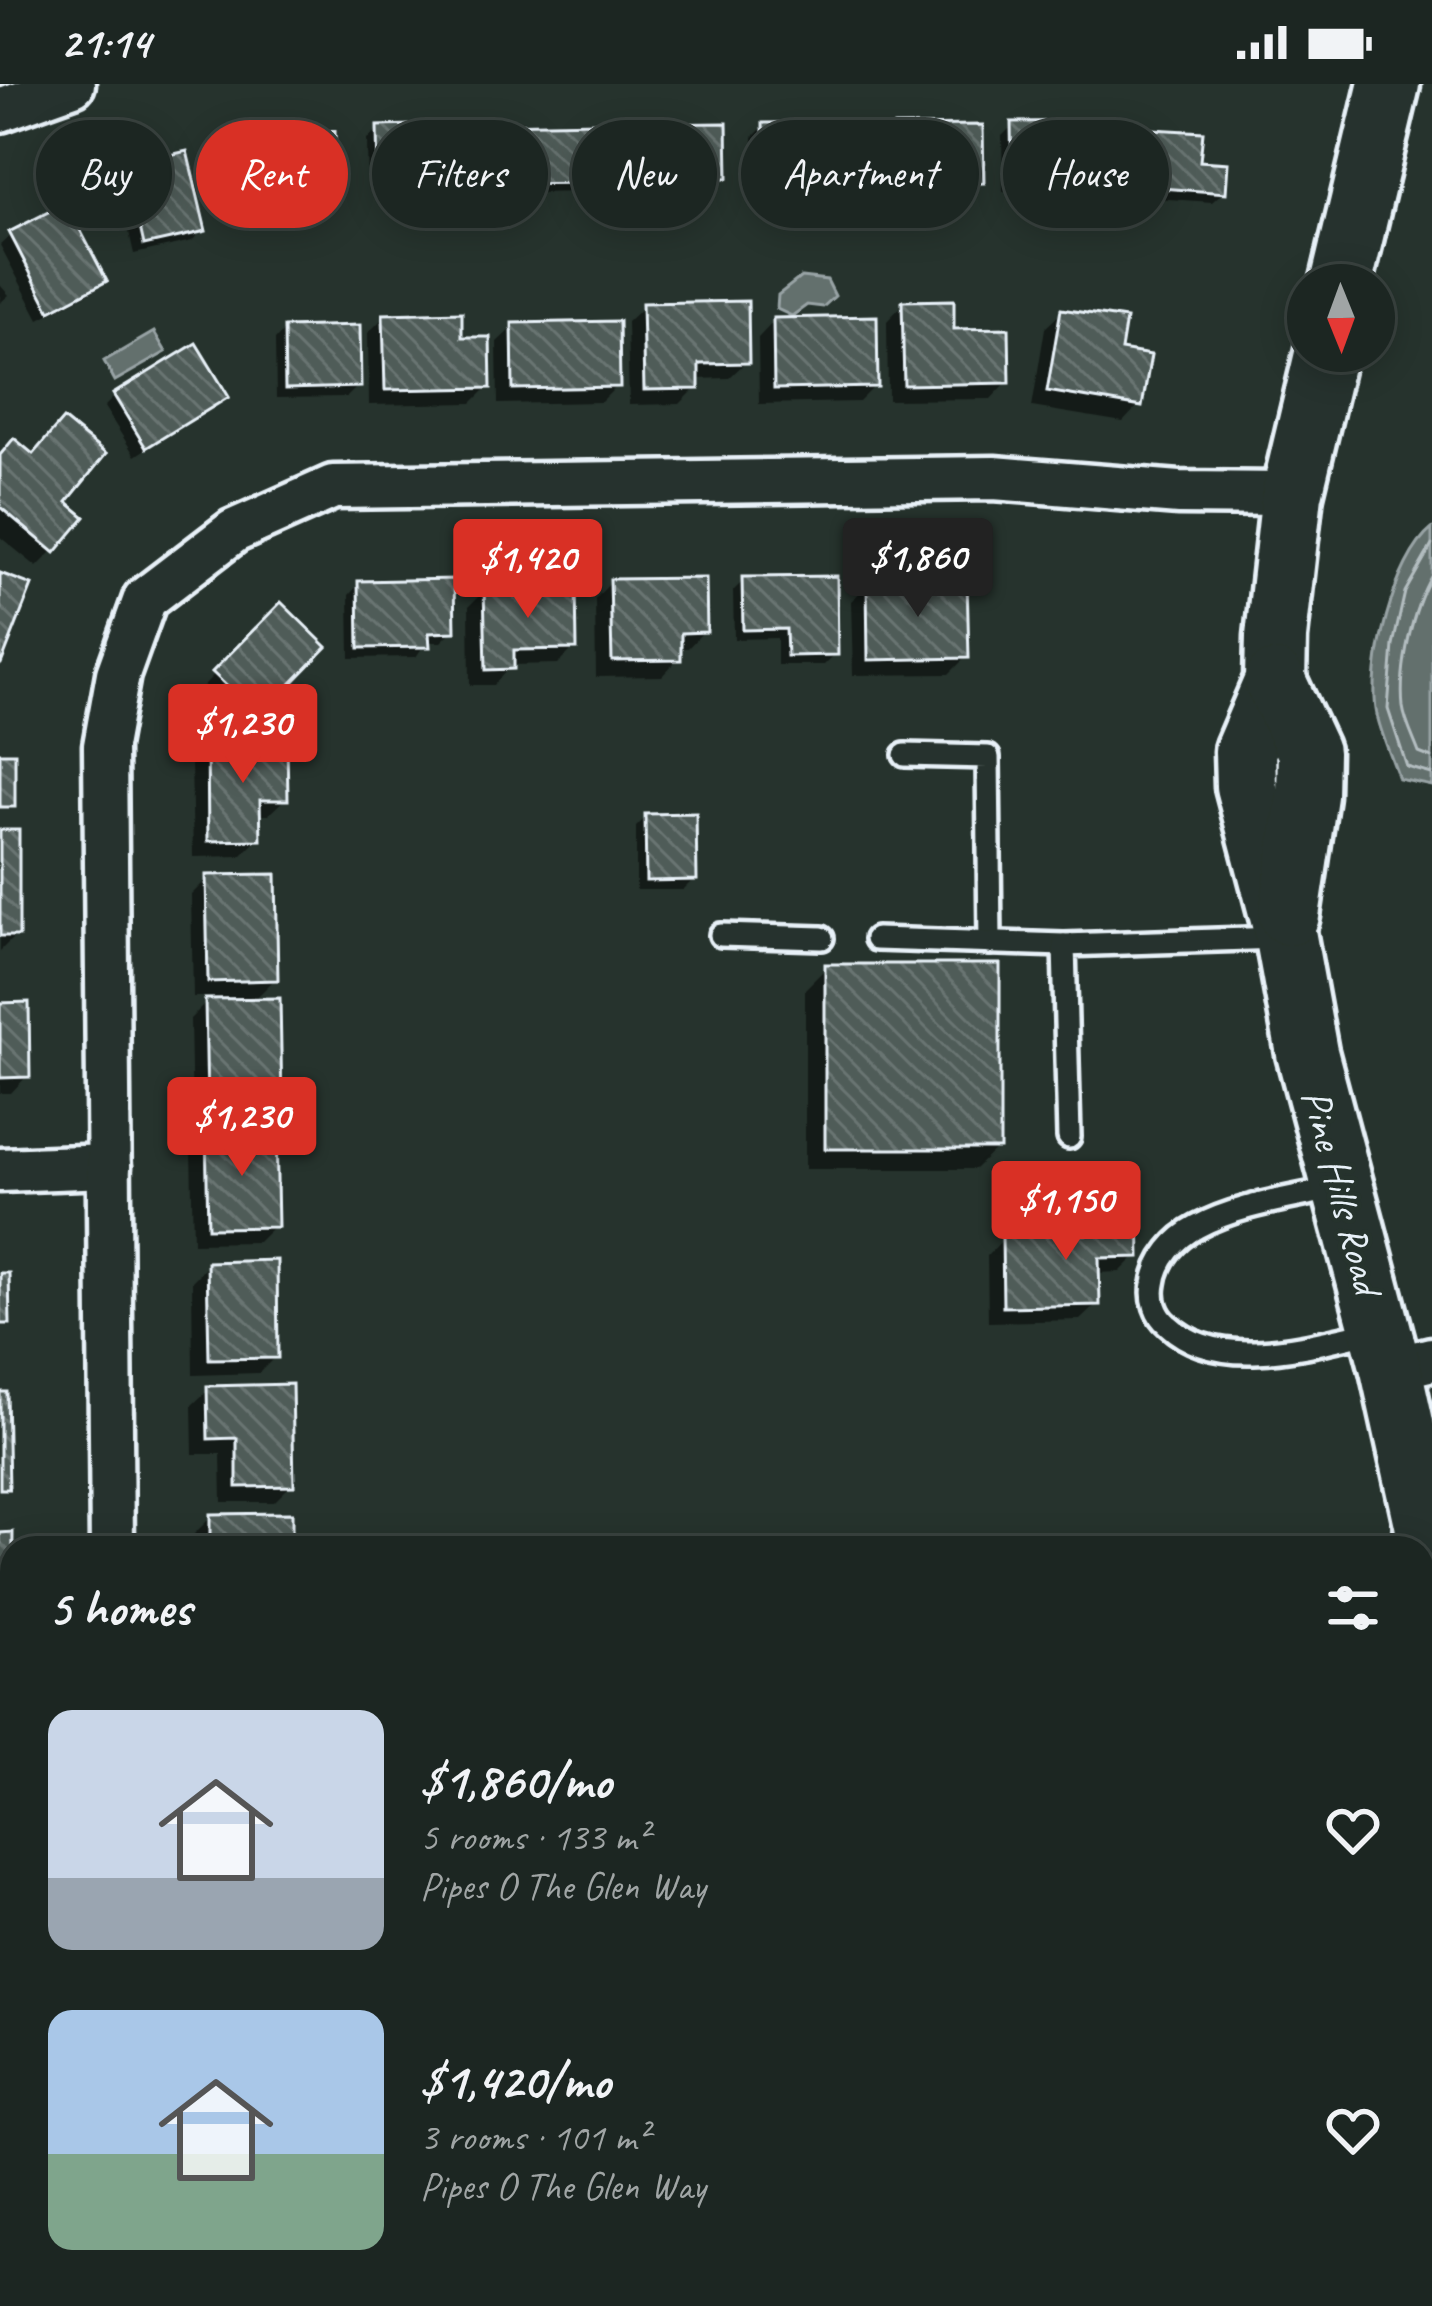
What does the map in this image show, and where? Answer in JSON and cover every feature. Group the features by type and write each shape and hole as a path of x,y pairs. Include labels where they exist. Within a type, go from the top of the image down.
{"main road":[{"path":"1347,264 1389,84"},
{"name":"Pine Hills Road","path":"1321,372 1292,494 1275,681 1245,751 1246,786 1342,1187 1401,1353 1427,1536"}],"street":[{"path":"0,110 73,84"},
{"path":"112,1536 105,746 118,674 145,599 234,531 333,487 994,478 1179,493 1292,494"},
{"path":"0,1171 109,1166"}],"lane":[{"path":"904,755 988,757 990,943"},
{"path":"722,934 822,938"},
{"path":"876,939 1064,945 1286,938"},
{"path":"1064,945 1069,1137"},
{"path":"1342,1187 1224,1216 1196,1228 1175,1243 1157,1266 1152,1290 1158,1316 1177,1334 1206,1347 1401,1353"}],"water":[{"path":"801,277 827,280 835,296 823,307 807,305 792,316 777,309 778,295"},
{"path":"154,332 166,352 115,381 104,361"},
{"path":"1432,529 1432,786 1399,779 1379,723 1375,695 1380,644 1395,589 1418,544"}],"building":[{"path":"572,122 572,183 548,183 548,123"},
{"path":"717,123 727,123 728,178 717,178"},
{"path":"979,125 983,125 984,183 979,183"},
{"path":"1169,130 1203,132 1200,161 1228,163 1226,193 1169,189"},
{"path":"187,151 196,189 196,228 206,231 144,245 140,228 172,228 172,154"},
{"path":"36,218 36,228 79,228 107,281 50,311 9,232"},
{"path":"954,300 954,329 1009,328 1010,383 904,385 902,301"},
{"path":"748,301 749,363 699,364 699,389 644,390 642,303"},
{"path":"1061,309 1126,319 1121,350 1151,355 1142,407 1047,391"},
{"path":"462,312 462,337 490,337 491,388 385,390 383,314"},
{"path":"877,316 878,387 774,389 773,318"},
{"path":"619,321 620,387 513,389 512,323"},
{"path":"360,325 361,387 285,389 284,327"},
{"path":"196,343 229,397 146,448 113,394"},
{"path":"63,419 106,454 67,502 85,517 55,553 0,507 0,455 14,438 33,454"},
{"path":"0,573 32,585 1,664 0,664"},
{"path":"837,576 838,655 787,656 786,629 743,630 742,577"},
{"path":"706,578 707,632 681,633 681,660 612,661 610,579"},
{"path":"454,579 455,632 429,633 430,647 359,648 358,581"},
{"path":"967,580 969,658 868,660 867,582"},
{"path":"576,584 577,649 514,650 514,669 486,670 484,586"},
{"path":"281,602 327,647 259,717 212,672"},
{"path":"287,741 288,800 260,800 261,840 208,841 207,742"},
{"path":"0,753 15,753 15,807 0,807"},
{"path":"696,813 697,880 646,881 645,814"},
{"path":"0,830 19,830 19,936 0,936"},
{"path":"276,874 278,980 208,982 206,875"},
{"path":"825,964 1000,964 1000,1149 825,1149"},
{"path":"280,998 282,1104 207,1106 205,999"},
{"path":"29,1002 30,1077 0,1078 0,1003"},
{"path":"276,1130 278,1227 208,1228 206,1131"},
{"path":"1139,1211 1140,1257 1099,1258 1100,1305 1003,1307 1002,1236 1098,1234 1098,1212"},
{"path":"277,1260 278,1358 209,1359 207,1262"},
{"path":"0,1273 9,1273 10,1324 0,1324"},
{"path":"292,1384 294,1486 237,1487 237,1438 208,1439 207,1386"},
{"path":"0,1392 7,1392 9,1489 0,1489"},
{"path":"292,1513 292,1536 210,1536 210,1514"}]}
